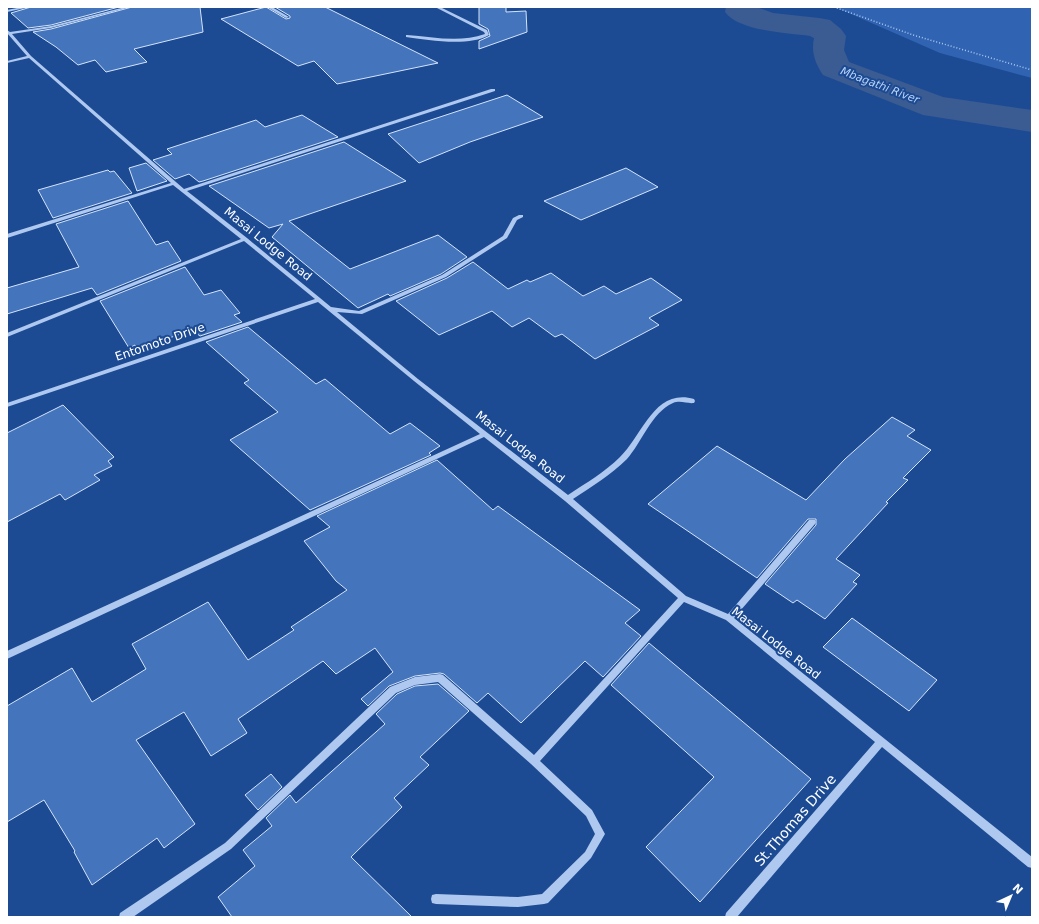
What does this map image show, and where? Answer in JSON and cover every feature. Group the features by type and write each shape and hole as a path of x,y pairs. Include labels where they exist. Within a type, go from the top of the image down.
{"street":[{"path":"7,11 28,7"},
{"path":"8,32 51,26 129,7"},
{"path":"269,7 287,17"},
{"path":"407,36 464,40 481,38 487,35 486,31 437,7"},
{"name":"Masai Lodge Road","path":"8,32 30,56 183,191 245,239 416,380 568,499 683,598 729,618 1032,863"},
{"path":"7,62 30,56"},
{"path":"183,191 493,90"},
{"path":"7,236 175,183"},
{"path":"330,308 360,313 444,276 505,237 514,219 521,216"},
{"path":"7,334 245,239"},
{"name":"Entomoto Drive","path":"7,405 319,300"},
{"path":"568,499 614,467 626,455 645,425 667,404 680,399 692,401"},
{"path":"7,655 486,434"},
{"path":"729,618 812,522"},
{"path":"534,761 683,598"},
{"path":"124,917 228,846 393,690 415,682 440,678 534,761 589,813 600,834 588,854 544,899 518,902 436,899"},
{"name":"St.Thomas Drive","path":"730,917 881,742"}],"path":[{"path":"834,7 912,35 1032,70"}],"shaded area":[{"path":"835,7 1032,7 1032,78 940,53"}],"building":[{"path":"31,7 119,7 51,25 28,28 11,13"},
{"path":"132,7 200,7 203,32 134,49 147,62 106,72 95,60 78,65 56,47 33,32 51,29"},
{"path":"266,7 286,19 290,18 290,16 275,7 325,7 438,63 337,84 314,61 298,66 221,19"},
{"path":"479,7 506,7 506,12 526,11 527,32 479,49 479,41 490,36 488,29 479,24"},
{"path":"507,95 543,117 470,142 419,163 388,134"},
{"path":"302,115 338,137 199,182 189,174 175,179 153,160 172,154 167,149 256,120 265,127"},
{"path":"344,142 406,181 289,221 350,269 438,235 467,257 441,274 390,296 388,294 358,308 272,237 283,224 269,228 209,186"},
{"path":"146,163 167,181 137,191 129,168"},
{"path":"626,168 658,187 581,220 544,201"},
{"path":"108,170 110,172 114,171 132,193 53,218 38,190"},
{"path":"128,201 156,245 168,241 181,261 97,295 92,288 7,314 7,288 79,267 56,224"},
{"path":"473,262 508,289 527,280 530,282 551,273 583,296 604,286 616,294 651,278 682,300 649,318 659,325 595,359 562,334 555,337 529,318 512,327 492,311 439,335 396,301 447,278"},
{"path":"185,267 204,295 221,290 240,313 234,315 242,322 200,336 192,330 138,349 135,345 129,348 100,301"},
{"path":"248,327 316,384 325,379 390,434 410,423 440,446 429,453 431,455 310,510 230,440 278,412 244,383 249,380 206,342"},
{"path":"63,405 114,457 108,461 112,466 94,475 100,480 65,500 60,494 7,522 7,433"},
{"path":"892,417 915,430 907,436 931,450 903,478 908,480 886,502 888,503 836,559 860,575 853,582 857,584 825,619 797,600 793,603 765,584 816,525 816,519 808,519 757,578 648,504 717,446 806,500 845,459"},
{"path":"437,460 493,510 498,506 640,610 625,623 641,636 603,677 585,661 521,723 488,693 477,703 444,674 440,673 415,676 389,686 368,706 361,699 393,672 375,648 336,674 323,661 238,719 247,733 211,756 184,712 136,740 195,824 164,848 157,838 92,885 74,852 75,851 44,800 7,822 7,706 72,668 92,702 146,669 132,644 208,602 248,660 294,630 291,627 347,590 336,581 304,541 330,527 317,516"},
{"path":"852,618 937,680 909,711 823,647"},
{"path":"649,643 811,779 700,902 646,847 714,777 611,685"},
{"path":"438,684 469,711 420,757 429,765 394,798 402,807 351,857 412,917 232,917 218,897 255,866 243,850 272,826 266,818 290,795 296,803 385,724 376,714 397,694 415,686"},
{"path":"271,774 282,787 258,810 245,795"}],"waterway":[{"name":"Mbagathi River","path":"741,7 740,12 769,22 819,27 830,36 828,50 835,68 936,107 1032,121"}]}
